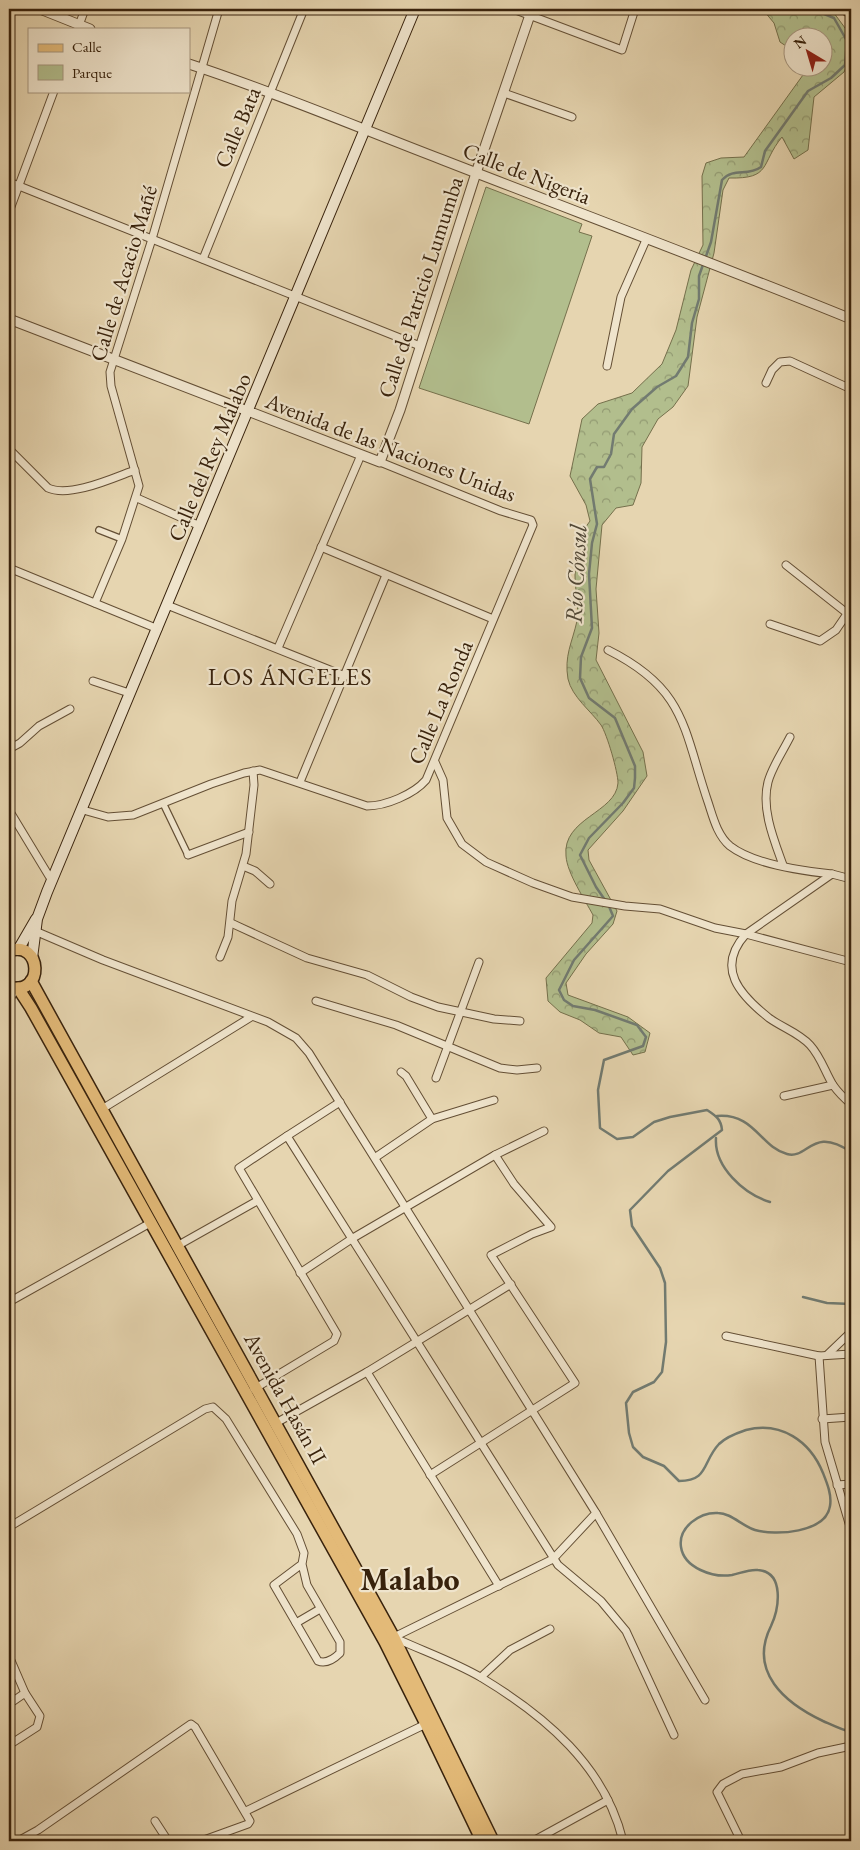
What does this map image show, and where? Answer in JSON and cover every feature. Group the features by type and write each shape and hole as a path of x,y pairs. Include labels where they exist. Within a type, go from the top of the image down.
{"main road":[{"name":"Calle del Rey Malabo","path":"32,958 37,918 415,9"},
{"name":"Calle del Rey Malabo","path":"12,949 37,918"},
{"path":"12,949 32,958 36,969 32,981 14,988"},
{"name":"Avenida Hasán II","path":"32,981 102,1109 156,1220 247,1393 390,1640"},
{"name":"Avenida Hasán II","path":"14,988 156,1220 177,1246 257,1386 493,1841"},
{"name":"Avenida Hasán II","path":"431,1721 482,1841"}],"street":[{"path":"40,9 79,27 86,9"},
{"name":"Calle de Acacio Mañé","path":"95,603 122,540 137,498 139,486 111,386 110,372 152,239 219,9"},
{"name":"Calle Bata","path":"202,259 304,9"},
{"path":"513,9 531,12 622,50 635,9"},
{"path":"842,9 851,15"},
{"name":"Calle de Patricio Lumumba","path":"380,462 400,410 476,173 531,12"},
{"name":"Calle de Nigeria","path":"190,64 646,240 684,252 851,319"},
{"path":"9,212 54,92"},
{"path":"504,94 572,117"},
{"path":"9,182 420,346"},
{"path":"607,366 621,297 646,240"},
{"name":"Avenida de las Naciones Unidas","path":"9,319 380,462 483,504 531,520 533,525"},
{"path":"766,383 772,370 780,362 790,361 851,389"},
{"path":"9,449 44,483 55,491 68,490 135,470"},
{"path":"278,648 361,455"},
{"path":"137,498 200,526"},
{"name":"Calle La Ronda","path":"253,771 266,770 354,802 371,806 414,791 429,776 533,525"},
{"path":"99,530 122,540"},
{"path":"321,547 493,619"},
{"path":"770,624 820,641 836,630 849,611 786,565"},
{"path":"9,568 158,628"},
{"path":"300,782 386,575"},
{"path":"167,604 345,676"},
{"path":"608,650 632,661 651,676 662,688 679,713 710,810 725,841 744,854 783,866 851,879"},
{"path":"93,682 129,693"},
{"path":"9,749 20,743 39,726 70,710"},
{"path":"783,866 770,822 766,794 768,780 790,737"},
{"path":"435,762 443,780 448,818 462,844 486,862 533,884 572,897 625,906 660,909 715,928 746,934 851,962"},
{"path":"82,810 116,818 132,815 253,771 249,832 243,866 232,901 231,923 220,956"},
{"path":"429,776 443,780"},
{"path":"163,803 188,855 249,832"},
{"path":"9,810 52,881"},
{"path":"243,866 255,872 270,884"},
{"path":"832,874 746,934 738,942 731,961 734,980 747,997 770,1018 808,1043 815,1050 833,1085 851,1104"},
{"path":"231,923 307,958 367,975 411,997 461,1012 520,1022"},
{"path":"35,931 251,1017 268,1022 296,1038 309,1053 376,1157 596,1512 705,1700"},
{"path":"436,1078 479,962"},
{"path":"9,1001 14,988"},
{"path":"316,1001 396,1025 500,1068 517,1070 537,1068"},
{"path":"102,1109 251,1017"},
{"path":"401,1072 406,1076 432,1119"},
{"path":"784,1096 833,1085"},
{"path":"376,1157 432,1119 494,1100"},
{"path":"247,1393 334,1341 337,1334 257,1201 240,1168 340,1102"},
{"path":"300,1273 352,1238 495,1154 544,1131"},
{"path":"287,1136 418,1341 553,1559 601,1601 626,1631 674,1735"},
{"path":"430,1475 575,1383 491,1255 551,1226 514,1184 495,1154"},
{"path":"177,1246 257,1201"},
{"path":"9,1302 156,1220"},
{"path":"276,1423 367,1372 511,1284"},
{"path":"827,1355 851,1332"},
{"path":"726,1336 819,1356 851,1354"},
{"path":"819,1356 822,1420 837,1485 851,1530"},
{"path":"367,1372 499,1586"},
{"path":"9,1527 99,1474 165,1431 213,1407 226,1418 297,1534 304,1552 302,1564 307,1585 340,1642 341,1649 336,1657 321,1662 318,1661 274,1585 302,1564"},
{"path":"822,1420 851,1417"},
{"path":"837,1485 851,1484"},
{"path":"390,1640 553,1559 596,1512"},
{"path":"296,1623 320,1609"},
{"path":"480,1677 510,1650 550,1629"},
{"path":"390,1640 480,1677 530,1710 566,1740 597,1778 608,1800 623,1841"},
{"path":"9,1656 25,1693 40,1716 37,1727 9,1745"},
{"path":"9,1704 25,1693"},
{"path":"246,1811 431,1721"},
{"path":"18,1841 38,1830 191,1724 195,1727 250,1820 248,1824 203,1841"},
{"path":"741,1841 717,1792 723,1784 742,1774 781,1767 818,1753 851,1746"},
{"path":"533,1841 608,1800"},
{"path":"155,1821 168,1841"}],"green space":[{"path":"725,9 831,9 851,36 851,58 844,72 814,97 808,150 794,159 782,137 759,173 743,178 729,178 723,190 714,253 697,317 688,386 673,407 658,419 642,447 641,483 633,505 616,508 602,525 596,589 599,633 596,660 643,752 647,776 623,811 588,850 589,860 617,911 613,924 586,954 566,983 568,995 628,1017 650,1033 645,1052 633,1055 621,1037 599,1033 580,1020 560,1012 548,1001 546,978 592,923 593,915 567,863 567,843 572,833 580,824 608,802 615,793 618,783 609,744 601,725 573,692 568,679 568,656 577,621 575,575 579,552 578,538 590,521 586,505 570,476 582,419 598,404 632,393 662,364 676,330 691,270 703,245 702,176 706,163 721,158 744,157 801,78 832,78 832,28 782,28 782,43 774,23 764,11 729,12"},
{"path":"486,187 582,224 579,232 592,236 529,424 419,388"}],"waterway":[{"name":"Río Cónsul","path":"605,900 596,887 580,855 589,838 623,803 634,788 635,766 615,718 589,698 580,678 581,657 592,628 589,574 592,543 597,524 590,479 597,467 604,467 611,454 614,434 632,409 657,387 676,376 688,357 692,323 699,299 699,276 711,242 722,180 731,174 756,170 761,167 765,151 808,91 831,78 845,65 847,41 834,18 812,9"},
{"name":"Río Cónsul","path":"608,904 613,916 574,960 559,990 564,1000 573,1006 595,1010 637,1025 646,1037 643,1046 604,1060 598,1090 600,1128 617,1139 633,1137 654,1122 707,1110 718,1118 722,1130 668,1171 630,1210 632,1226 660,1268 665,1283 666,1342 662,1372 654,1382 633,1392 626,1403 629,1433 633,1447 643,1457 664,1466 679,1481 696,1478 704,1469 719,1444 728,1437 746,1430 771,1428 782,1431 793,1436 810,1452 823,1473 829,1489 830,1506 826,1515 819,1522 810,1527 775,1533 755,1530 727,1515 711,1513 698,1518 687,1527 683,1533 681,1547 683,1554 693,1566 708,1573 724,1576 758,1570 767,1572 773,1577 778,1592 778,1601 774,1619 765,1643 764,1658 767,1672 774,1684 796,1705 823,1721 851,1732"},
{"path":"717,1116 730,1116 740,1120 749,1125 770,1145 787,1154 794,1155 819,1142 838,1145 851,1152"},
{"path":"716,1138 720,1159 732,1178 750,1193 770,1202"},
{"path":"803,1297 827,1303 851,1304"}],"district":[{"name":"LOS ÁNGELES","path":"290,677"},
{"name":"Malabo","path":"410,1579"}]}
